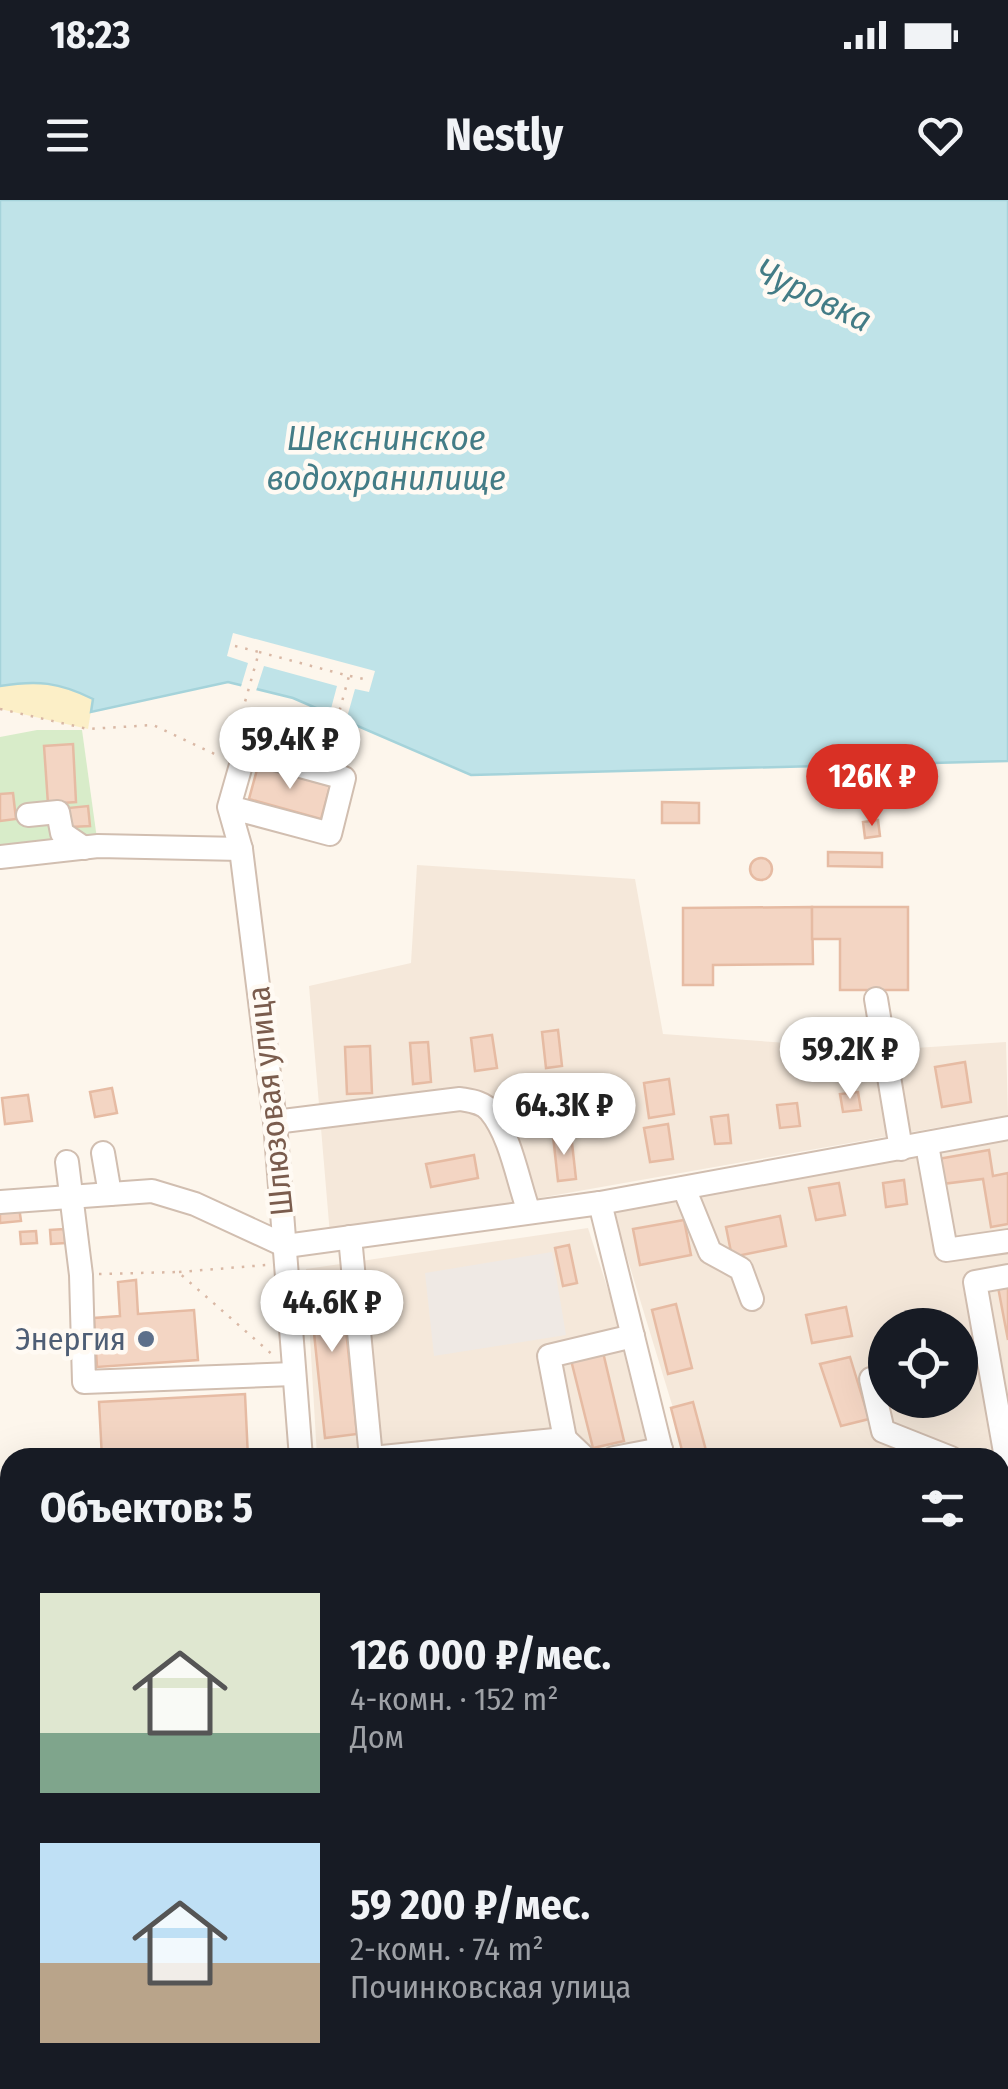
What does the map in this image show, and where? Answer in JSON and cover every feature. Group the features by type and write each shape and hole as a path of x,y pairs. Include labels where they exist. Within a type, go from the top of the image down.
{"street":[{"path":"245,751 344,778 330,834 229,807 235,762 245,751"},
{"name":"Шлюзовая улица","path":"229,807 241,849 275,1122 300,1448"},
{"path":"28,815 58,812 62,833 84,848"},
{"path":"0,858 84,848 241,849"},
{"path":"876,1000 901,1149"},
{"path":"275,1122 460,1099 480,1102 500,1130 530,1212"},
{"path":"0,1202 152,1191 195,1204 286,1255 350,1237 600,1203 1008,1128"},
{"path":"927,1145 946,1250 1008,1241"},
{"path":"104,1153 110,1194"},
{"path":"67,1162 81,1275 84,1382 294,1374"},
{"path":"684,1188 710,1252 741,1268 752,1299"},
{"path":"600,1203 661,1448"},
{"path":"350,1237 370,1448"},
{"path":"1004,1448 975,1282 1008,1276"},
{"path":"574,1448 565,1439 550,1356 633,1336"},
{"path":"880,1418 883,1431 926,1448"},
{"path":"485,1448 565,1439"}],"path":[{"path":"235,646 368,680"},
{"path":"0,709 88,728 153,725 235,762 259,652"},
{"path":"323,773 349,676"},
{"path":"81,1275 178,1272 286,1255"},
{"path":"178,1272 294,1374"}],"shaded area":[{"path":"417,865 635,879 663,1034 885,1050 1006,1042 1008,1115 330,1235 309,986 411,963"},
{"path":"1008,1136 1008,1448 685,1448 612,1208"},
{"path":"588,1228 659,1448 316,1448 306,1269"},
{"path":"552,1252 566,1335 434,1356 425,1273"}],"green space":[{"path":"37,730 82,730 97,839 0,851 0,737"}],"sand":[{"path":"35,681 64,684 93,699 88,729 0,709 0,686"}],"water":[{"name":"Шекснинское водохранилище","path":"0,200 1008,200 1008,761 471,775 293,698 228,682 91,712 93,699 69,689 37,683 0,686"}],"pier":[{"path":"233,633 375,671 369,692 355,689 344,728 328,720 337,686 264,666 255,694 240,690 248,663 227,656"}],"building":[{"path":"73,744 76,802 48,804 44,746"},
{"path":"258,766 330,786 321,819 249,799"},
{"path":"13,793 16,819 0,821 0,794"},
{"path":"662,802 699,803 699,823 662,823"},
{"path":"88,806 90,826 70,827 68,808"},
{"path":"878,820 880,836 865,838 863,822"},
{"path":"828,852 882,853 882,867 828,866"},
{"path":"761,858 769,861 769,877 761,880 753,877 750,869 753,861"},
{"path":"812,907 813,964 713,965 713,985 683,985 683,908"},
{"path":"812,907 908,907 908,990 840,990 840,939 812,939"},
{"path":"558,1030 562,1066 546,1068 542,1032"},
{"path":"492,1035 497,1068 475,1071 471,1038"},
{"path":"428,1042 431,1082 413,1084 410,1043"},
{"path":"370,1046 372,1093 347,1094 345,1047"},
{"path":"965,1062 971,1102 942,1107 935,1067"},
{"path":"669,1079 674,1114 649,1118 644,1083"},
{"path":"112,1088 117,1113 95,1117 90,1092"},
{"path":"858,1092 861,1110 843,1112 840,1094"},
{"path":"28,1095 32,1121 5,1124 2,1098"},
{"path":"797,1103 800,1126 780,1128 777,1105"},
{"path":"728,1115 731,1143 715,1144 711,1117"},
{"path":"668,1124 673,1159 650,1162 644,1128"},
{"path":"571,1134 576,1179 558,1181 553,1136"},
{"path":"989,1150 993,1176 1008,1173 1008,1224 991,1227 983,1179 942,1184 938,1159"},
{"path":"474,1155 478,1178 431,1187 426,1164"},
{"path":"904,1180 907,1204 886,1207 883,1183"},
{"path":"839,1183 845,1215 816,1220 809,1188"},
{"path":"19,1207 21,1221 0,1223 0,1208"},
{"path":"780,1216 786,1246 732,1257 726,1227"},
{"path":"684,1220 691,1255 640,1265 633,1229"},
{"path":"64,1229 65,1243 51,1244 50,1230"},
{"path":"36,1231 37,1243 21,1244 20,1232"},
{"path":"569,1245 577,1283 563,1286 555,1248"},
{"path":"340,1273 357,1434 325,1438 308,1276"},
{"name":"Энергия","path":"136,1280 138,1314 194,1310 198,1360 97,1367 94,1318 120,1316 118,1282"},
{"path":"1008,1285 1008,1340 998,1287"},
{"path":"676,1304 692,1368 668,1374 652,1310"},
{"path":"846,1307 852,1336 812,1343 806,1315"},
{"path":"602,1348 624,1441 593,1448 570,1356"},
{"path":"850,1357 869,1419 841,1426 820,1364"},
{"path":"245,1394 248,1448 101,1448 99,1402"},
{"path":"693,1402 705,1448 681,1448 671,1408"}],"place":[{"name":"Энергия","path":"146,1339"}],"water label":[{"name":"Чуровка","path":"814,295"}]}
